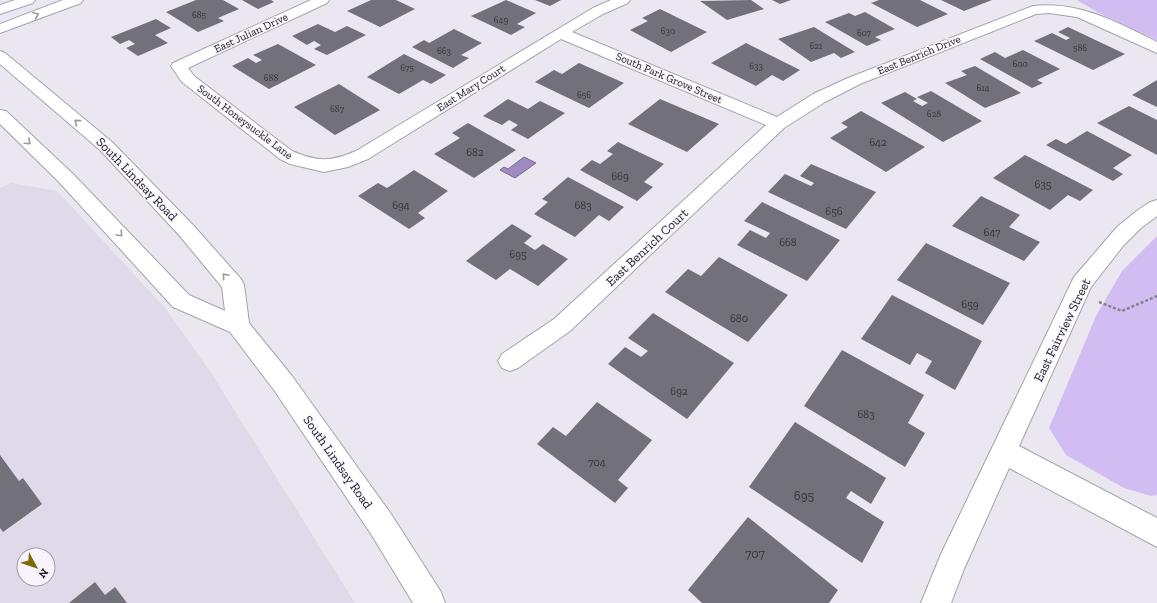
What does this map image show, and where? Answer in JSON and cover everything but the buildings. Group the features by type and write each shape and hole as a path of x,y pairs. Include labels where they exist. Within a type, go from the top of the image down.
{"street":[{"path":"0,10 28,0"},
{"path":"0,29 76,0"},
{"name":"East Julian Drive","path":"179,66 322,0"},
{"name":"East Mary Court","path":"318,167 341,165 362,155 560,33 598,11 623,0"},
{"name":"East Benrich Drive","path":"778,124 819,98 854,81 1033,10 1047,7 1067,10 1089,16 1157,48"},
{"name":"South Park Grove Street","path":"560,33 778,124"},
{"name":"South Lindsay Road","path":"0,56 106,146 186,230 233,285 238,326"},
{"name":"South Honeysuckle Lane","path":"179,66 188,80 286,155 302,163 318,167"},
{"name":"South Lindsay Road","path":"0,115 71,183 181,301 238,326 283,383 381,524 430,603"},
{"name":"East Benrich Court","path":"510,361 562,325 778,124"},
{"name":"East Fairview Street","path":"936,603 951,564 1082,283 1112,243 1141,217 1157,207"},
{"path":"1003,451 1157,533"}],"path":[{"path":"1078,292 1122,311 1157,296"}],"shaded area":[{"path":"1077,0 1157,0 1157,40 1099,13"},
{"path":"524,157 536,163 515,178 500,170 504,167 508,169"},
{"path":"11,183 57,191 166,309 211,373 355,603 0,603 0,188"},
{"path":"1157,236 1157,495 1151,496 1124,488 1066,455 1049,428 1096,316 1122,271"}]}
